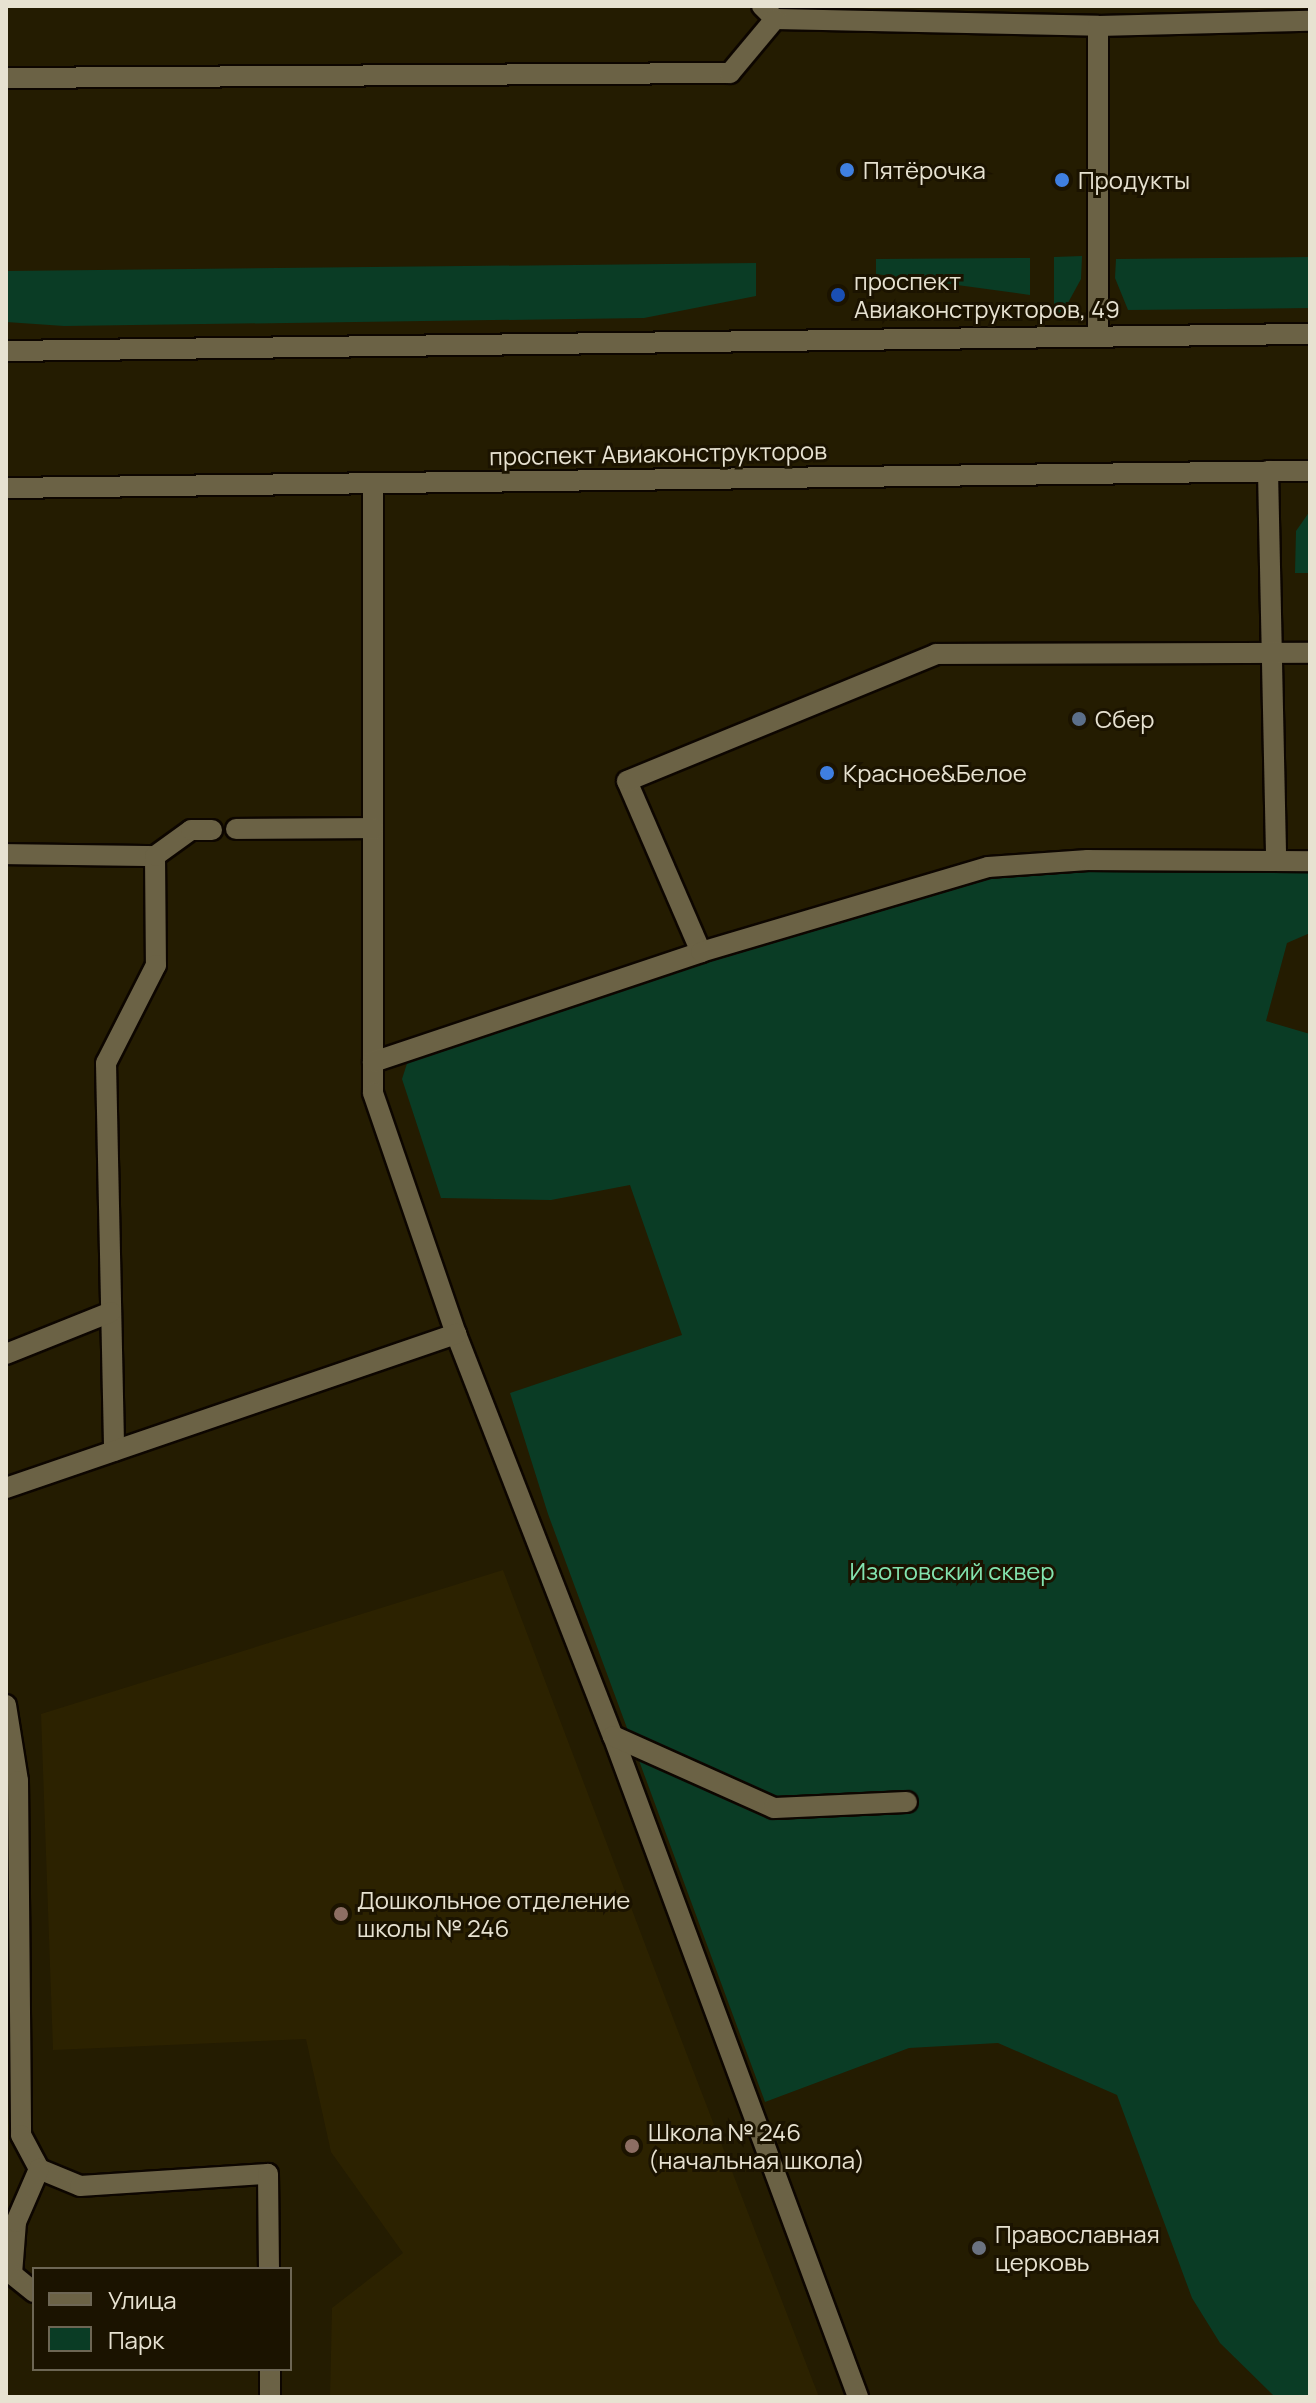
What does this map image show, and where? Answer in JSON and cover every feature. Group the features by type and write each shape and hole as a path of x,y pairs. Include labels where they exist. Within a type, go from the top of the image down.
{"street":[{"path":"6,78 730,73 768,12 1098,26 1310,21"},
{"path":"1098,26 1098,337"},
{"path":"6,351 1310,334"},
{"path":"1268,471 1276,858"},
{"name":"проспект Авиаконструкторов","path":"6,488 1310,471"},
{"path":"373,483 373,1093 456,1334 613,1736 858,2397"},
{"path":"701,952 627,781 936,654 1310,653"},
{"path":"236,829 373,828"},
{"path":"6,854 155,856 191,830 212,830"},
{"path":"114,1451 106,1063 156,965 155,856"},
{"path":"373,1062 701,952 988,867 1276,858 1310,861"},
{"path":"6,1354 111,1312"},
{"path":"6,1488 456,1334"},
{"path":"6,1705 18,1781 13,1990 21,2135 39,2169 80,2186 268,2174 269,2267"},
{"path":"613,1736 774,1808 907,1802"},
{"path":"32,2290 12,2274 16,2222 39,2169"},
{"path":"270,2371 270,2397"}],"shaded area":[{"name":"Дошкольное отделение школы № 246","path":"503,1570 819,2397 330,2397 332,2308 403,2253 331,2152 306,2039 53,2050 41,1714"}],"green space":[{"path":"1082,256 1081,279 1063,312 1054,313 1054,257"},
{"path":"1310,257 1310,308 1128,310 1115,278 1116,259"},
{"path":"1030,258 1030,295 876,274 876,259"},
{"path":"756,263 756,296 644,318 64,326 6,322 6,271"},
{"path":"1310,511 1310,573 1295,573 1296,531"},
{"name":"Изотовский сквер","path":"1310,863 1310,933 1287,943 1266,1021 1310,1034 1310,2397 1275,2397 1220,2343 1192,2298 1117,2095 998,2043 909,2048 765,2102 548,1514 510,1393 682,1335 630,1185 551,1200 441,1198 402,1079 412,1048 988,867"}],"place":[{"name":"Пятёрочка","path":"847,170"},
{"name":"Продукты","path":"1062,180"},
{"name":"проспект Авиаконструкторов, 49","path":"838,295"},
{"name":"Сбер","path":"1079,719"},
{"name":"Красное&Белое","path":"827,773"},
{"name":"Дошкольное отделение школы № 246","path":"341,1914"},
{"name":"Школа № 246 (начальная школа)","path":"632,2146"},
{"name":"Православная церковь","path":"979,2248"}]}
